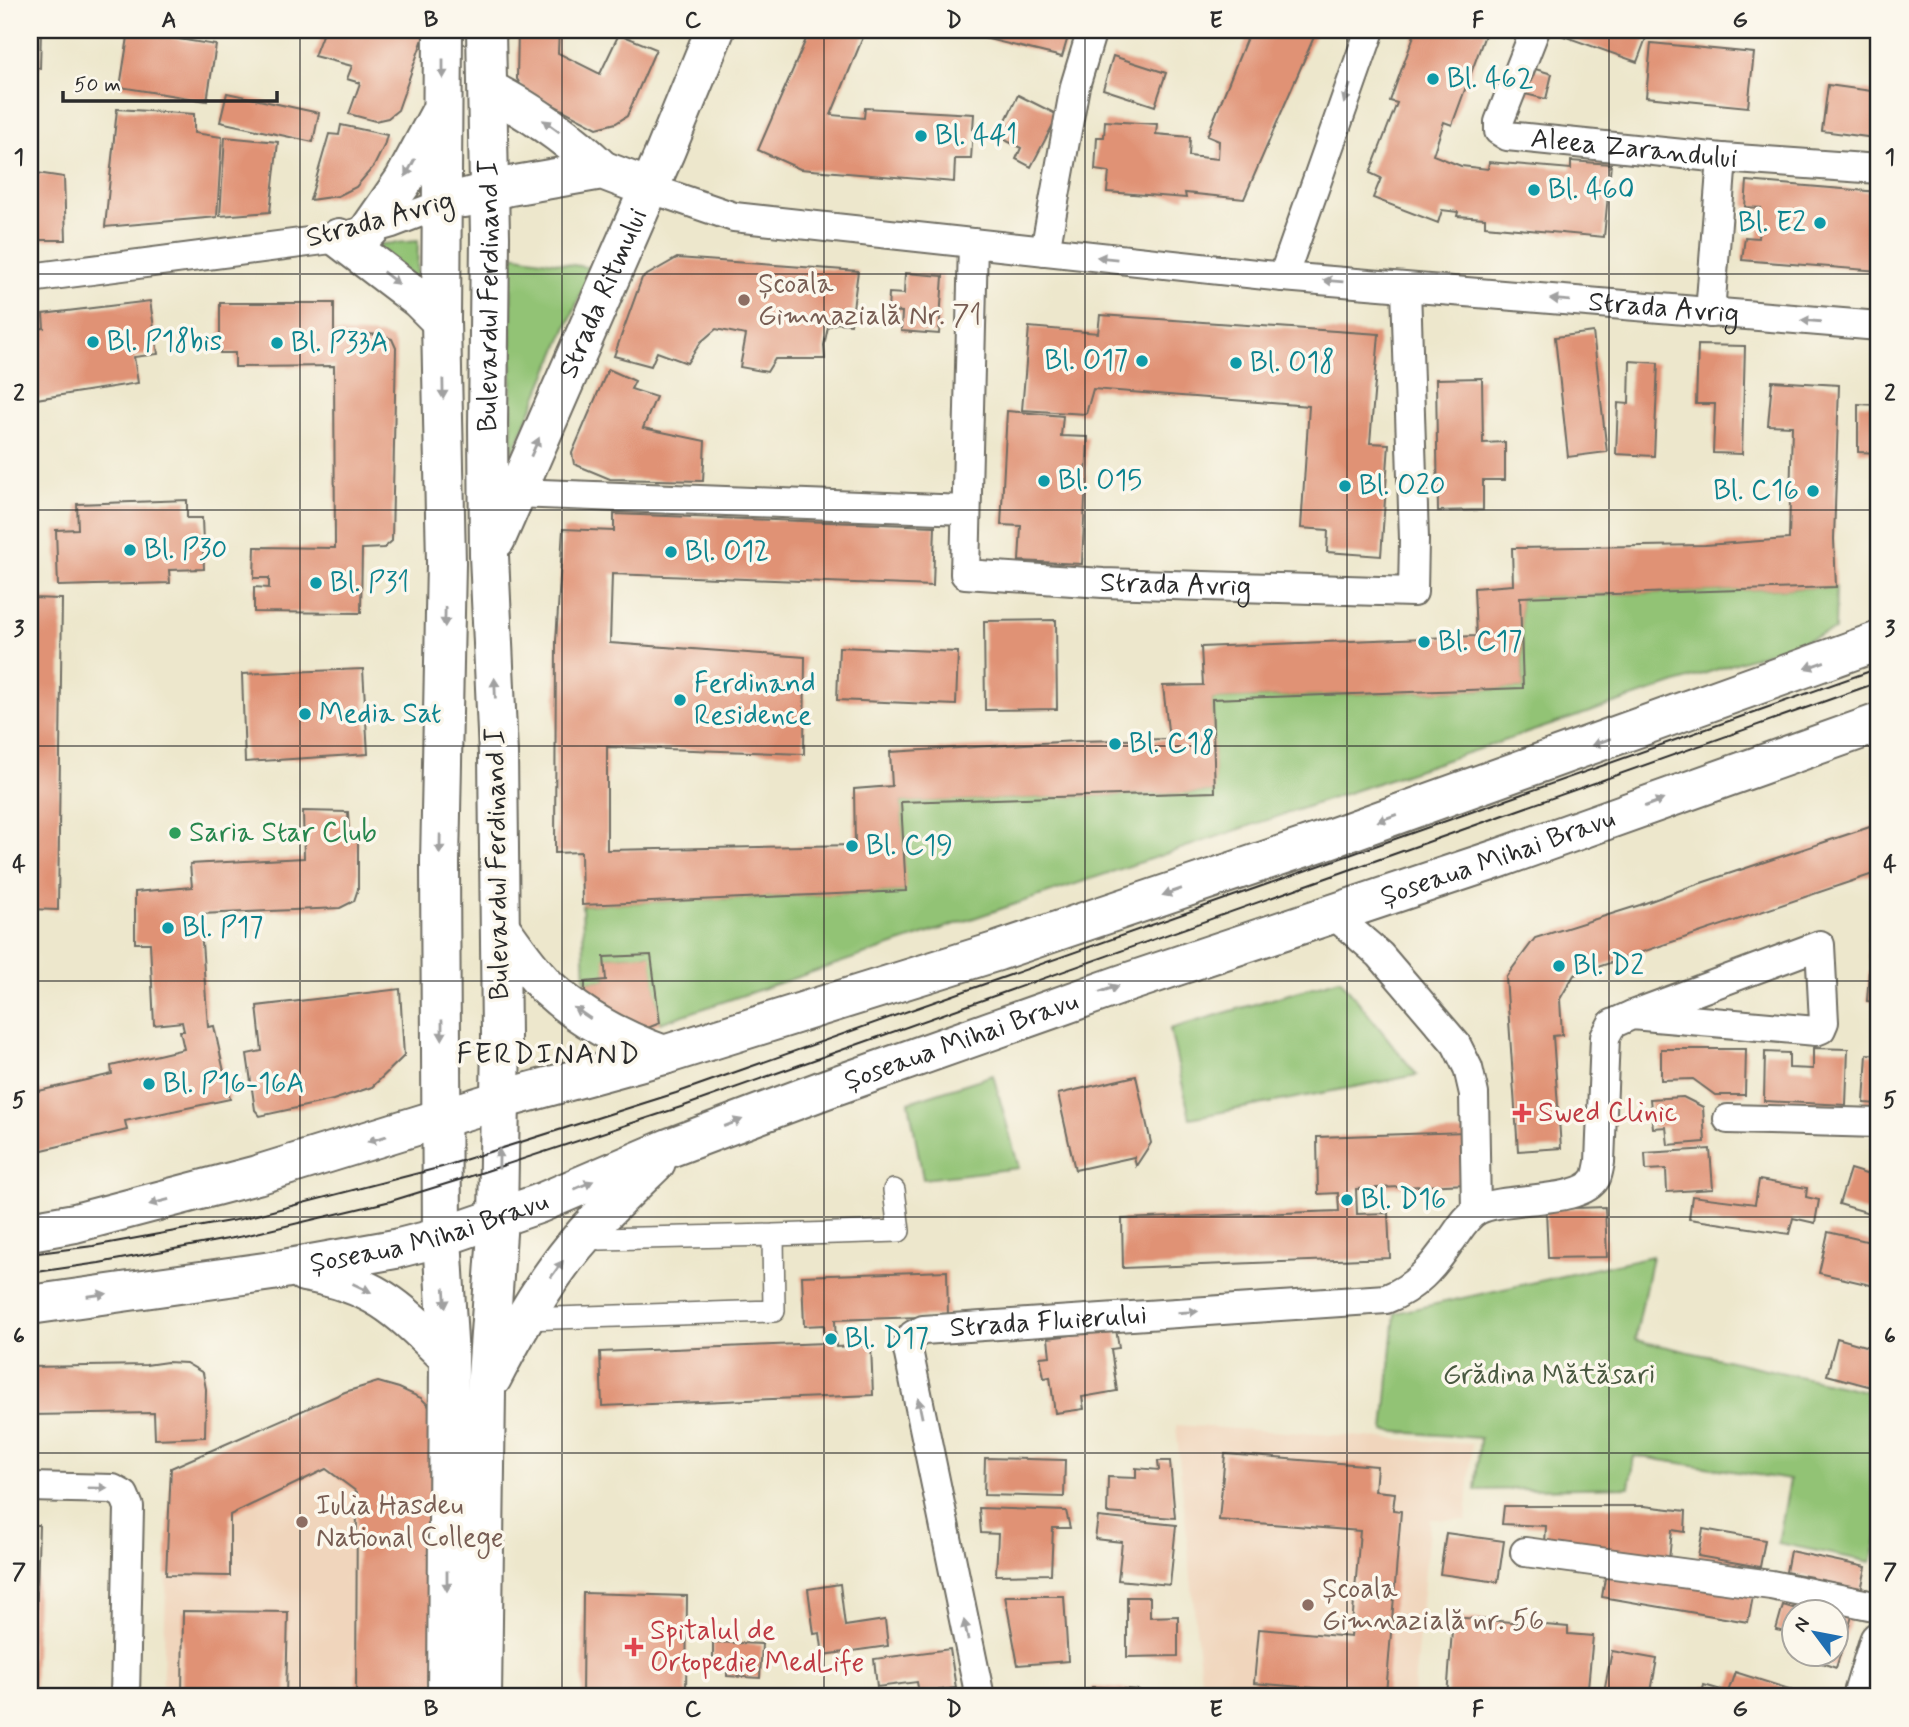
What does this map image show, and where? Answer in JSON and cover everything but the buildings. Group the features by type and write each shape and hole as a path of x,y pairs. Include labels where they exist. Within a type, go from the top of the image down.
{"main road":[{"name":"Bulevardul Ferdinand I","path":"443,30 441,321 446,563 440,863 442,1237 449,1358 447,1697"},
{"name":"Bulevardul Ferdinand I","path":"482,1697 486,1391 498,1219 500,1100 498,754 489,555 489,90 486,30"},
{"name":"Strada Ritmului","path":"489,555 715,30"},
{"path":"489,90 541,119 572,142 602,170"},
{"path":"441,321 354,234 404,180 443,108"},
{"name":"Strada Avrig","path":"442,204 489,191 602,170 649,188"},
{"path":"30,1231 75,1223 233,1182 500,1100 664,1055 999,951 1323,841 1879,641"},
{"name":"Șoseaua Mihai Bravu","path":"30,1305 272,1271 395,1249 442,1237 538,1204 669,1148 827,1089 1108,989 1334,915 1879,723"},
{"path":"500,927 524,962 548,988 608,1031 664,1055"},
{"path":"447,1464 524,1318 556,1269 583,1237 669,1148"},
{"path":"272,1271 303,1271 362,1287 389,1302 449,1358"},
{"path":"1862,1697 1879,1641"}],"street":[{"path":"1045,251 1075,86 1092,30"},
{"path":"1283,276 1370,30"},
{"name":"Aleea Zarandului","path":"1535,30 1499,122 1499,131 1507,136 1722,158 1879,169"},
{"path":"1710,313 1722,158"},
{"name":"Strada Avrig","path":"649,188 734,217 1406,288 1879,326"},
{"name":"Strada Avrig","path":"30,278 354,234 442,204"},
{"name":"Strada Avrig","path":"973,243 965,574 1166,586 1413,592 1414,539 1406,288"},
{"path":"515,493 965,510"},
{"path":"1334,915 1380,955 1457,1044 1468,1068 1474,1094 1476,1211 1492,1204 1573,1193 1586,1188 1596,1179 1601,1162 1605,1037 1612,1024 1632,1015 1820,945 1824,1022 1816,1031 1632,1015"},
{"path":"1728,1119 1879,1123"},
{"path":"600,1239 899,1231 894,1190"},
{"name":"Strada Fluierului","path":"980,1697 907,1345 913,1335 923,1330 1386,1299 1399,1294 1425,1274 1461,1226 1476,1211"},
{"path":"524,1318 774,1311 773,1235"},
{"path":"30,1487 113,1489 124,1495 129,1507 125,1697"},
{"path":"1525,1552 1771,1585 1879,1607"}],"shaded area":[{"name":"Iulia Hasdeu National College","path":"399,1388 421,1398 433,1416 436,1697 162,1697 171,1468"},
{"name":"Școala Gimnazială nr. 56","path":"1176,1425 1472,1444 1466,1520 1430,1519 1413,1697 1211,1697 1210,1690 1202,1690"}],"green space":[{"path":"418,241 417,285 369,245"},
{"path":"511,255 592,268 512,455"},
{"path":"1836,587 1835,630 660,1023 650,955 605,957 606,980 585,982 582,905 905,891 901,802 1214,792 1212,699 1523,688 1520,597"},
{"path":"1340,979 1417,1075 1190,1118 1170,1029"},
{"path":"993,1075 1019,1168 923,1179 909,1102"},
{"name":"Grădina Mătăsari","path":"1652,1256 1635,1340 1879,1394 1879,1534 1871,1562 1778,1543 1790,1480 1634,1456 1629,1487 1475,1490 1480,1438 1384,1431 1395,1313"}],"tram line":[{"path":"30,1254 93,1246 241,1219 442,1167 676,1093 1879,668"},
{"path":"30,1273 244,1236 391,1201 462,1179 684,1106 1879,682"}],"place":[{"name":"Bl. 462","path":"1433,79"},
{"name":"Bl. 441","path":"921,136"},
{"name":"Bl. 460","path":"1534,190"},
{"name":"Bl. E2","path":"1820,223"},
{"name":"Școala Gimnazială Nr. 71","path":"744,300"},
{"name":"Bl. P18bis","path":"93,342"},
{"name":"Bl. P33A","path":"277,343"},
{"name":"Bl. O17","path":"1142,361"},
{"name":"Bl. O18","path":"1236,363"},
{"name":"Bl. O15","path":"1044,481"},
{"name":"Bl. O20","path":"1345,486"},
{"name":"Bl. C16","path":"1813,491"},
{"name":"Bl. P30","path":"130,550"},
{"name":"Bl. O12","path":"671,552"},
{"name":"Bl. P31","path":"316,583"},
{"name":"Bl. C17","path":"1424,642"},
{"name":"Ferdinand Residence","path":"680,700"},
{"name":"Media Sat","path":"305,714"},
{"name":"Bl. C18","path":"1115,744"},
{"name":"Saria Star Club","path":"175,833"},
{"name":"Bl. C19","path":"852,846"},
{"name":"Bl. P17","path":"168,928"},
{"name":"Bl. D2","path":"1559,966"},
{"name":"Bl. P16-16A","path":"149,1084"},
{"name":"Swed Clinic","path":"1522,1113"},
{"name":"Bl. D16","path":"1347,1200"},
{"name":"Bl. D17","path":"831,1339"},
{"name":"Iulia Hasdeu National College","path":"302,1522"},
{"name":"Școala Gimnazială nr. 56","path":"1308,1605"},
{"name":"Spitalul de Ortopedie MedLife","path":"634,1647"}],"district":[{"name":"FERDINAND","path":"549,1054"}]}
